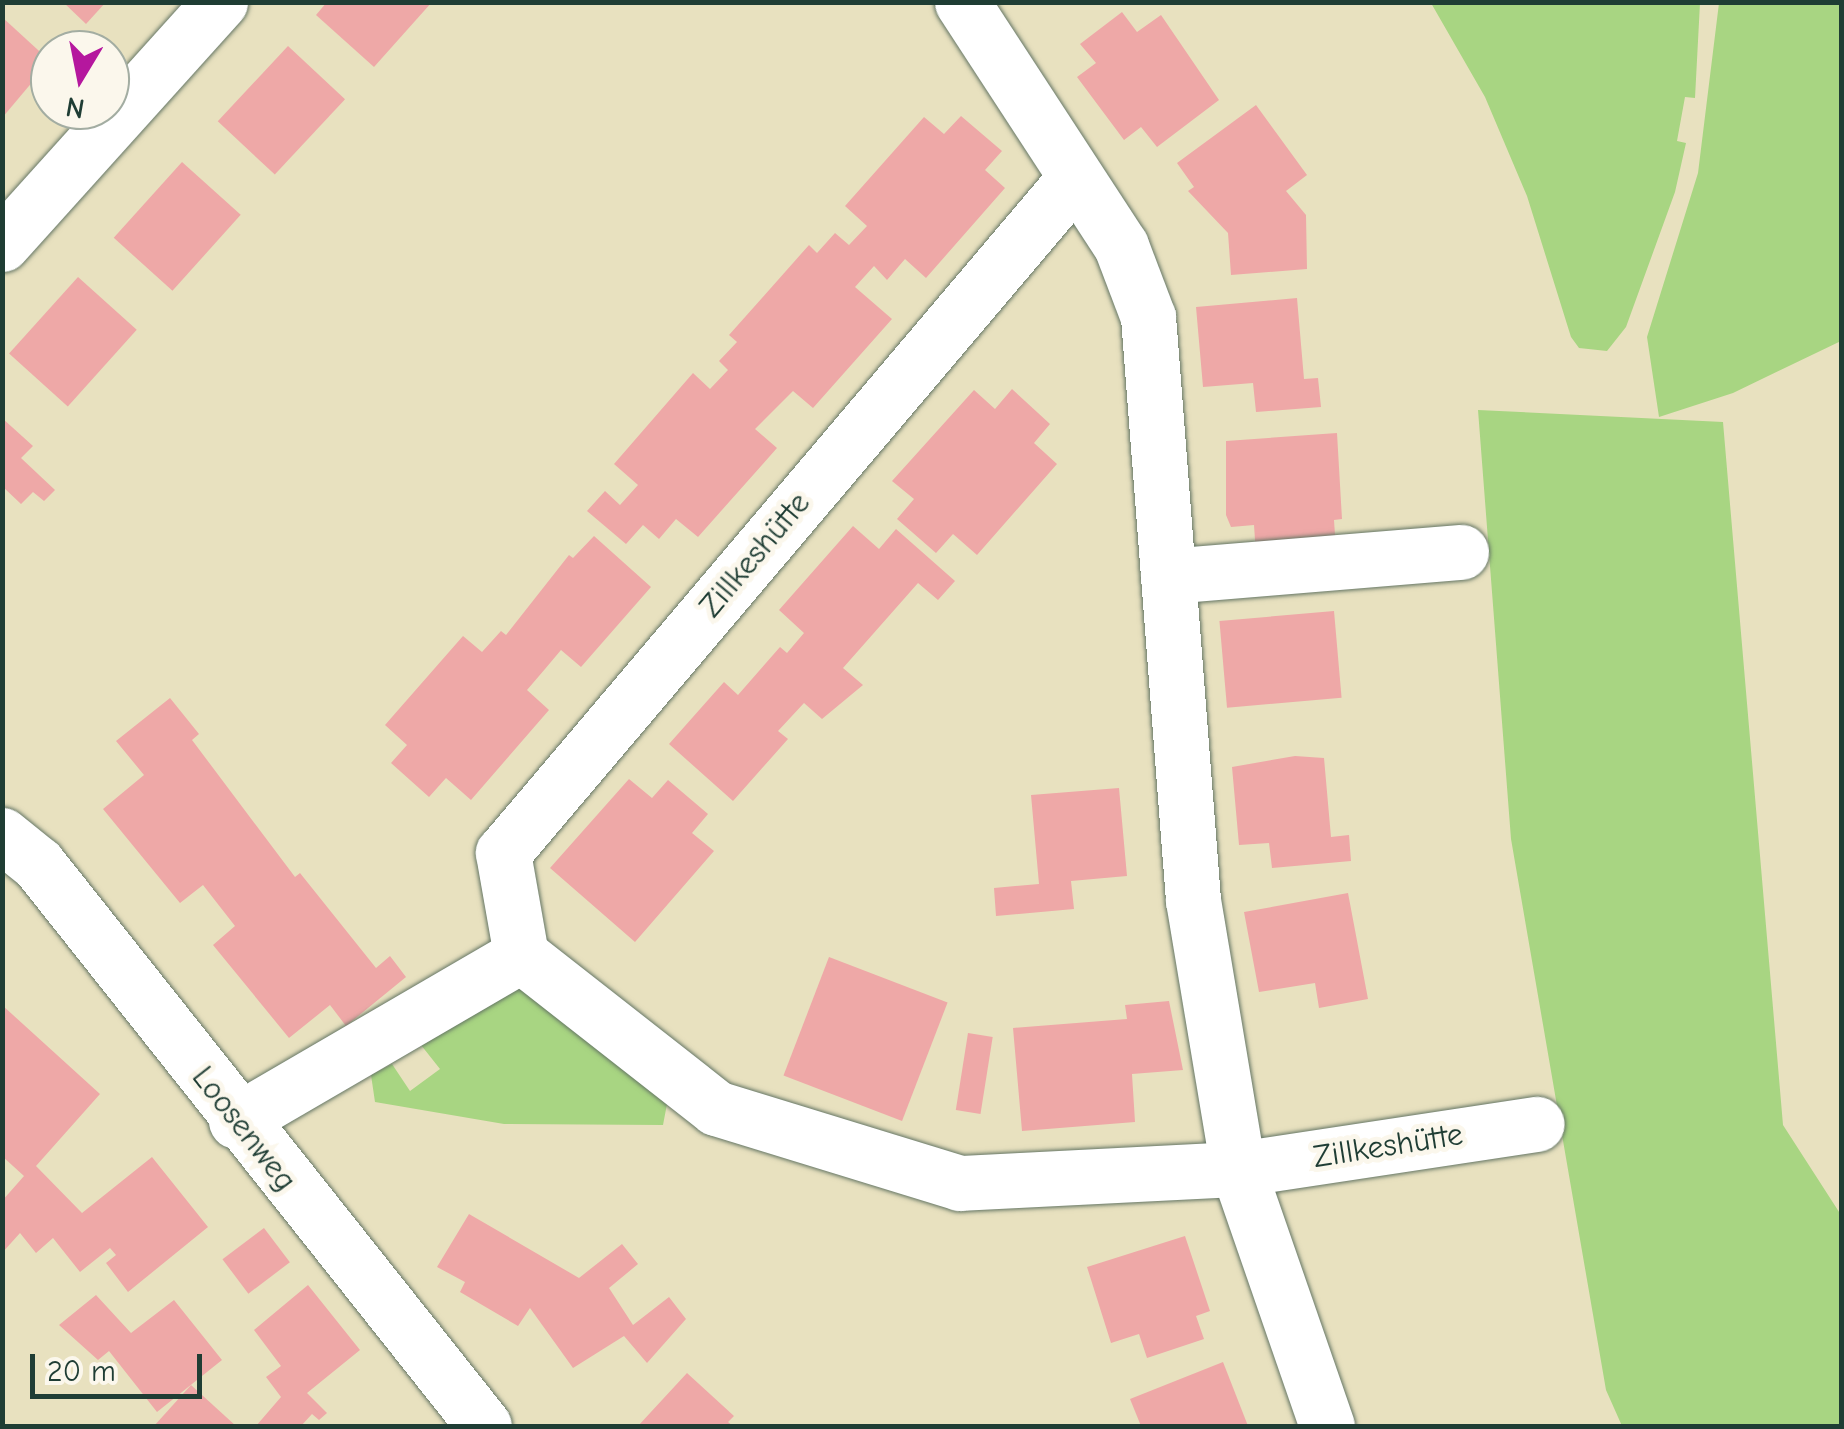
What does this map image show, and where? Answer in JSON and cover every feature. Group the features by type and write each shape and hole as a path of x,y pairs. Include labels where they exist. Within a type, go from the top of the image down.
{"street":[{"path":"2,244 220,2"},
{"path":"962,2 1005,60 1121,246 1148,317 1193,900 1238,1170 1328,1426"},
{"name":"Zillkeshütte","path":"1076,178 502,853 522,955 716,1108 960,1183 1238,1170 1538,1124"},
{"path":"1168,576 1461,552"},
{"name":"Loosenweg","path":"2,835 38,864 236,1121 484,1426"},
{"path":"236,1121 522,955"}],"green space":[{"path":"1431,3 1700,3 1695,98 1685,97 1677,141 1686,143 1675,192 1626,327 1607,351 1579,348 1571,337 1527,196 1485,97"},
{"path":"1719,3 1841,3 1841,341 1733,393 1659,417 1647,337 1698,173"},
{"path":"1478,410 1723,422 1783,1125 1841,1215 1841,1426 1622,1426 1606,1390 1511,839"},
{"path":"519,985 667,1104 663,1125 504,1124 375,1102 371,1075 392,1064 410,1091 440,1069 421,1045"}],"building":[{"path":"63,2 106,2 86,24"},
{"path":"327,2 432,2 374,67 316,15"},
{"path":"1122,12 1137,32 1161,15 1219,100 1157,147 1141,127 1124,140 1077,77 1096,63 1080,44"},
{"path":"2,17 30,43 30,85 2,118"},
{"path":"288,46 345,99 275,175 218,121"},
{"path":"1256,105 1307,175 1286,191 1306,215 1307,269 1231,275 1228,233 1188,191 1194,187 1177,163"},
{"path":"961,116 1002,151 985,170 1005,188 926,278 905,259 887,280 874,266 855,287 892,319 813,408 793,391 755,429 777,448 698,537 676,519 659,539 643,525 626,544 587,511 605,491 620,505 638,485 614,464 693,373 710,389 728,370 719,361 737,342 729,335 809,245 817,253 835,233 849,245 867,226 845,206 924,117 944,134"},
{"path":"182,162 241,215 172,291 114,238"},
{"path":"78,277 137,330 68,406 9,354"},
{"path":"1297,298 1304,379 1318,378 1321,407 1256,412 1253,383 1203,387 1196,307"},
{"path":"1012,389 1050,424 1034,443 1057,464 977,555 953,534 936,553 897,519 914,499 892,481 974,390 995,409"},
{"path":"2,418 33,446 21,458 55,490 44,501 33,492 21,504 2,486"},
{"path":"1337,433 1342,519 1334,520 1336,550 1256,555 1254,525 1231,527 1226,515 1226,441"},
{"path":"853,526 879,549 896,529 955,581 938,600 918,583 843,668 863,685 822,719 804,703 778,731 788,739 733,801 669,744 724,682 738,695 780,647 787,653 804,633 779,610"},
{"path":"594,536 651,587 581,667 561,650 527,690 549,710 471,800 446,778 429,797 391,763 407,745 385,725 463,636 482,652 501,631 506,635 569,555 573,558"},
{"path":"1334,611 1342,698 1227,708 1219,621"},
{"path":"170,698 199,734 192,740 295,877 300,873 376,968 390,956 406,977 346,1026 330,1005 289,1038 213,945 235,926 203,885 180,903 103,809 144,775 116,741"},
{"path":"1295,756 1324,758 1331,837 1349,835 1351,861 1272,868 1269,843 1239,845 1232,767"},
{"path":"629,779 652,798 668,780 708,814 692,833 714,851 635,942 550,868"},
{"path":"1119,788 1127,876 1071,881 1074,909 996,916 994,888 1039,884 1031,795"},
{"path":"1348,893 1368,999 1319,1008 1315,983 1259,992 1244,912"},
{"path":"829,957 948,1003 902,1121 783,1076"},
{"path":"1169,1001 1183,1070 1132,1074 1135,1122 1022,1131 1013,1028 1127,1019 1125,1005"},
{"path":"2,1005 100,1094 36,1166 82,1213 152,1157 208,1227 128,1292 106,1263 116,1255 110,1248 80,1272 53,1238 36,1253 20,1233 2,1253 2,1201 24,1176 2,1156"},
{"path":"968,1033 993,1037 980,1114 956,1110"},
{"path":"469,1214 579,1278 622,1244 638,1264 609,1288 633,1325 669,1297 686,1319 647,1363 624,1336 573,1368 530,1308 518,1326 460,1292 465,1282 437,1267"},
{"path":"264,1228 290,1262 248,1294 222,1259"},
{"path":"1185,1236 1210,1311 1196,1316 1204,1339 1147,1358 1139,1334 1111,1343 1087,1267"},
{"path":"308,1285 360,1350 307,1393 327,1413 319,1420 312,1414 301,1426 256,1426 281,1397 266,1377 281,1366 254,1330"},
{"path":"96,1295 131,1333 174,1300 222,1360 157,1412 109,1351 98,1360 59,1325"},
{"path":"1223,1362 1248,1426 1141,1426 1130,1399"},
{"path":"687,1373 734,1416 728,1422 733,1426 638,1426"},
{"path":"191,1385 236,1426 154,1426"}]}
